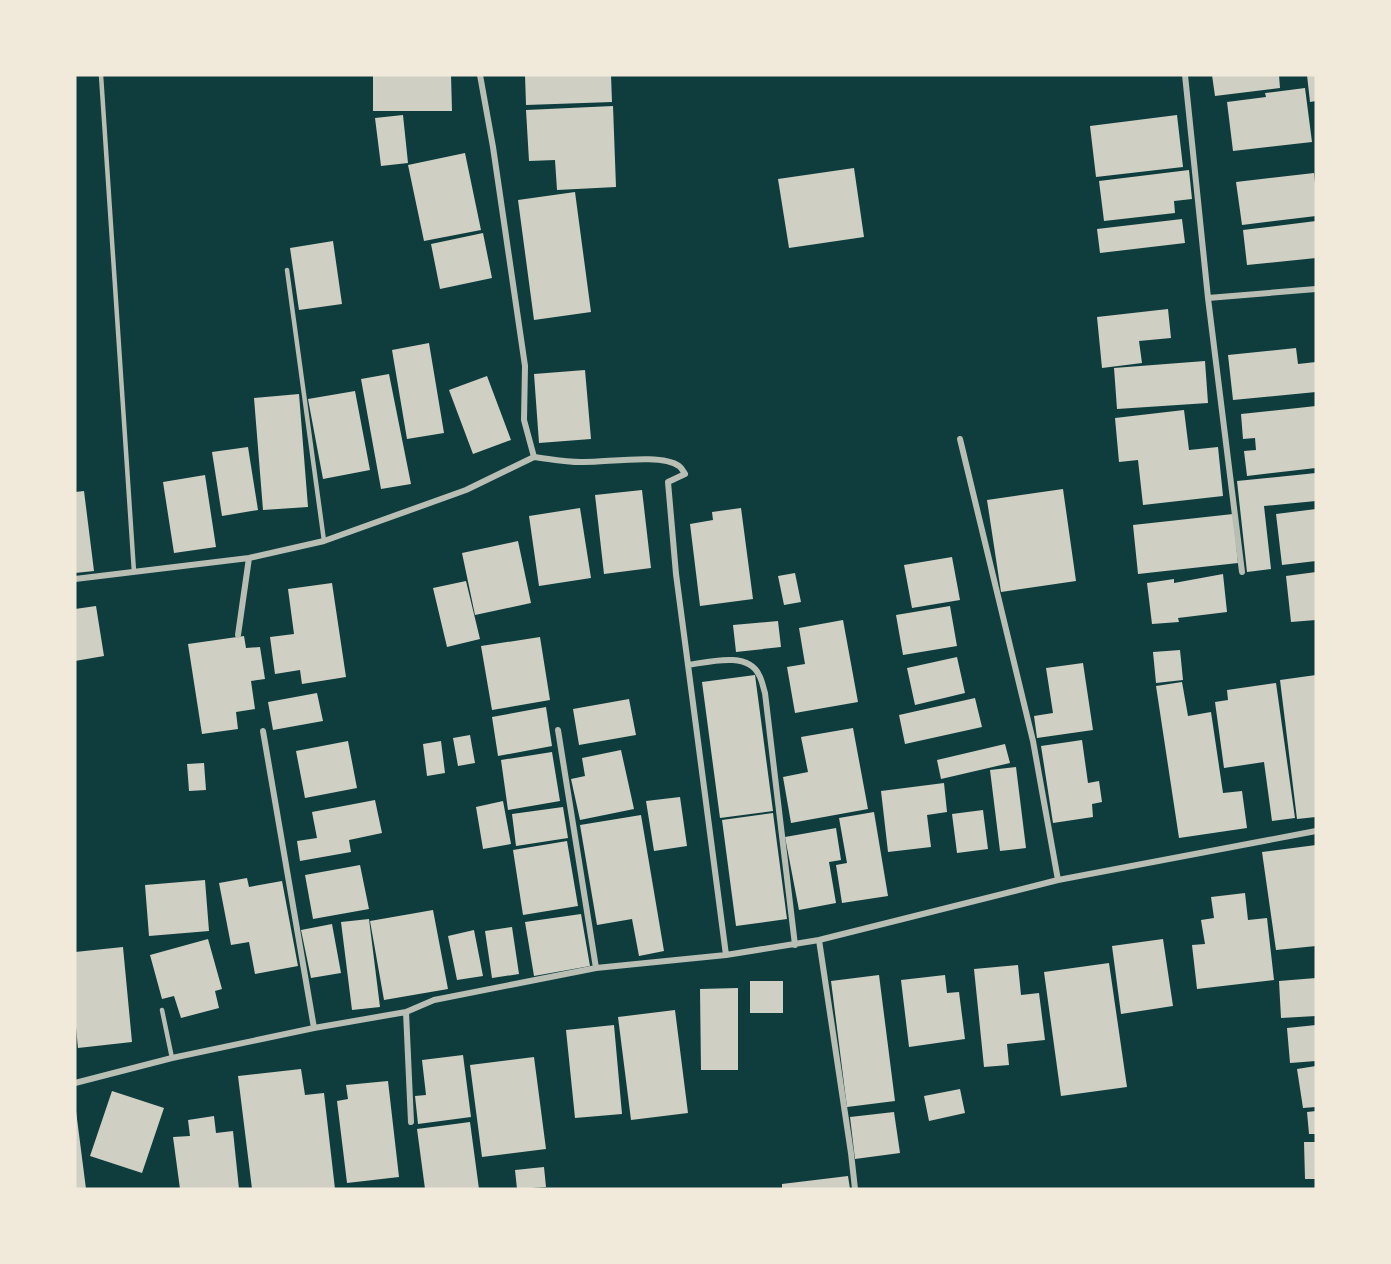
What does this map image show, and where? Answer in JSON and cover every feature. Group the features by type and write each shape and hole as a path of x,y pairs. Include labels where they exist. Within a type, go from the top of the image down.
{"street":[{"path":"480,75 495,159 525,366 524,420 534,457"},
{"path":"1185,75 1208,298 1242,572"},
{"path":"1208,298 1316,289"},
{"path":"960,439 1033,741 1059,880"},
{"path":"75,579 249,558 324,541 466,490 534,457 582,462 660,461 676,465 685,474 668,482 676,574 726,955"},
{"path":"238,635 249,558"},
{"path":"688,665 730,659 751,664 759,674 765,693 795,945"},
{"path":"558,730 596,968"},
{"path":"263,731 314,1028"},
{"path":"75,1083 172,1058 314,1028 406,1012 434,1000 596,968 726,955 795,945 1059,880 1316,831"},
{"path":"819,940 855,1189"},
{"path":"406,1012 411,1122"}],"lane":[{"path":"101,75 134,572"},
{"path":"287,270 324,541"},
{"path":"162,1010 172,1058"}],"building":[{"path":"373,75 451,75 452,111 373,111"},
{"path":"525,75 611,75 612,102 526,105"},
{"path":"1212,75 1279,75 1280,88 1215,96"},
{"path":"1307,75 1316,75 1316,101 1310,102"},
{"path":"1305,88 1312,142 1233,151 1227,102 1266,97 1265,93"},
{"path":"613,106 616,187 557,190 555,160 529,161 526,110"},
{"path":"403,115 408,163 381,166 375,118"},
{"path":"1177,115 1183,167 1096,177 1090,126"},
{"path":"465,153 481,230 424,241 408,165"},
{"path":"854,168 864,237 789,248 778,179"},
{"path":"1189,170 1192,199 1174,201 1175,213 1104,221 1099,181"},
{"path":"1314,173 1316,216 1242,225 1236,182"},
{"path":"575,192 591,312 534,320 518,200"},
{"path":"1182,219 1185,243 1100,253 1097,229"},
{"path":"1316,221 1316,258 1247,265 1243,230"},
{"path":"483,233 492,278 440,289 431,244"},
{"path":"333,241 342,304 299,310 290,248"},
{"path":"1168,309 1171,338 1139,341 1142,363 1102,368 1097,317"},
{"path":"429,343 444,433 407,439 392,350"},
{"path":"1296,348 1298,364 1316,362 1316,392 1233,400 1228,355"},
{"path":"1205,361 1208,403 1117,409 1114,368"},
{"path":"585,370 591,439 539,443 534,374"},
{"path":"389,374 411,484 381,489 361,379"},
{"path":"487,376 511,440 473,454 449,390"},
{"path":"355,391 370,470 323,479 308,399"},
{"path":"299,394 308,507 263,510 254,398"},
{"path":"1316,406 1316,468 1247,476 1244,451 1256,450 1255,438 1243,439 1241,414"},
{"path":"1184,410 1189,450 1218,447 1223,496 1143,505 1138,460 1119,462 1115,418"},
{"path":"248,447 258,510 222,516 212,452"},
{"path":"1316,473 1316,501 1264,506 1271,569 1247,572 1237,481"},
{"path":"205,475 216,547 174,553 163,482"},
{"path":"1063,489 1076,581 1001,592 987,500"},
{"path":"642,490 651,568 604,574 595,495"},
{"path":"84,491 94,571 75,573 75,492"},
{"path":"580,508 591,578 539,586 529,516"},
{"path":"741,508 753,599 700,606 690,524 713,520 712,512"},
{"path":"1316,509 1316,561 1282,565 1276,514"},
{"path":"1233,514 1238,563 1138,574 1133,525"},
{"path":"518,541 531,603 475,615 462,553"},
{"path":"952,557 960,600 912,608 904,565"},
{"path":"1316,572 1316,620 1291,622 1286,576"},
{"path":"795,573 801,602 784,605 778,576"},
{"path":"1223,574 1227,612 1178,618 1179,622 1152,624 1147,583 1174,579 1174,583"},
{"path":"466,581 480,639 447,647 433,588"},
{"path":"332,583 346,677 302,684 300,670 275,674 270,637 294,634 288,589"},
{"path":"96,606 104,656 75,661 75,609"},
{"path":"950,606 957,646 903,655 896,615"},
{"path":"843,620 858,702 795,713 787,667 805,664 799,628"},
{"path":"778,621 781,647 736,652 733,625"},
{"path":"244,636 246,648 260,647 265,679 251,681 255,709 236,712 238,729 202,734 188,644"},
{"path":"540,637 550,700 492,710 481,646"},
{"path":"1180,650 1183,680 1156,683 1153,652"},
{"path":"957,657 965,693 915,705 907,668"},
{"path":"1083,663 1093,730 1037,738 1034,716 1053,713 1046,668"},
{"path":"755,675 773,811 720,818 702,682"},
{"path":"1316,675 1316,817 1297,819 1280,680"},
{"path":"1182,682 1188,716 1211,712 1223,793 1242,791 1247,828 1179,838 1156,686"},
{"path":"1276,683 1295,818 1272,821 1264,762 1224,768 1215,702 1228,700 1227,690"},
{"path":"317,693 323,721 273,730 268,702"},
{"path":"975,698 982,727 905,744 899,715"},
{"path":"629,699 636,735 579,745 573,709"},
{"path":"546,707 552,746 498,756 492,717"},
{"path":"853,728 868,809 791,823 783,777 808,772 801,737"},
{"path":"470,735 475,763 458,766 453,738"},
{"path":"1082,740 1088,783 1099,781 1102,802 1092,804 1093,817 1053,823 1041,746"},
{"path":"348,741 357,788 305,798 296,751"},
{"path":"441,741 445,773 427,776 423,744"},
{"path":"1005,744 1010,763 941,779 937,760"},
{"path":"621,750 634,809 580,820 571,779 585,776 582,758"},
{"path":"552,752 560,801 508,810 501,760"},
{"path":"204,763 206,790 189,791 187,764"},
{"path":"1016,767 1026,848 1000,851 990,770"},
{"path":"944,783 947,812 927,815 931,847 888,852 881,791"},
{"path":"680,797 687,846 654,851 646,801"},
{"path":"375,800 382,833 349,840 351,852 300,861 297,841 317,838 312,812"},
{"path":"503,801 511,844 483,849 476,807"},
{"path":"563,807 568,838 516,846 512,814"},
{"path":"983,810 988,849 957,853 952,814"},
{"path":"874,812 888,896 842,903 836,865 847,863 839,818"},
{"path":"773,813 787,919 736,926 722,820"},
{"path":"641,815 664,951 639,956 632,919 597,925 580,825"},
{"path":"836,828 841,860 829,862 836,903 799,910 785,837"},
{"path":"567,841 578,906 523,915 513,850"},
{"path":"1316,845 1316,946 1276,950 1262,852"},
{"path":"360,865 369,909 313,919 305,875"},
{"path":"247,878 249,887 282,881 298,966 255,974 249,942 231,945 219,883"},
{"path":"205,880 209,931 149,936 145,885"},
{"path":"1245,893 1248,920 1267,918 1274,980 1197,989 1192,945 1205,944 1201,920 1214,918 1211,897"},
{"path":"433,910 448,989 384,1000 370,921"},
{"path":"581,914 590,966 534,976 525,922"},
{"path":"369,919 380,1007 352,1010 341,922"},
{"path":"332,924 341,973 311,978 301,930"},
{"path":"512,927 519,974 492,978 485,931"},
{"path":"474,930 483,976 457,980 448,936"},
{"path":"208,939 222,989 215,991 219,1008 181,1018 174,996 162,999 150,955"},
{"path":"1163,939 1173,1006 1121,1014 1112,946"},
{"path":"123,947 132,1042 78,1048 75,1017 75,952"},
{"path":"1109,963 1127,1087 1061,1096 1044,972"},
{"path":"1018,965 1021,995 1039,993 1045,1040 1007,1044 1009,1065 984,1067 974,969"},
{"path":"879,975 895,1101 847,1107 831,981"},
{"path":"945,975 947,993 959,992 965,1039 909,1047 901,980"},
{"path":"1316,978 1316,1016 1281,1018 1279,981"},
{"path":"750,981 783,981 783,1013 750,1013"},
{"path":"738,988 738,1070 701,1070 700,989"},
{"path":"675,1010 688,1113 631,1120 618,1017"},
{"path":"614,1025 622,1114 575,1118 566,1030"},
{"path":"1316,1025 1316,1061 1290,1063 1287,1028"},
{"path":"463,1055 471,1117 418,1124 415,1096 426,1095 422,1060"},
{"path":"534,1057 546,1149 482,1157 470,1065"},
{"path":"1316,1066 1316,1107 1303,1108 1297,1069"},
{"path":"301,1069 305,1095 324,1093 335,1189 252,1189 238,1076"},
{"path":"388,1081 399,1177 347,1183 337,1101 348,1099 346,1085"},
{"path":"960,1089 965,1113 929,1121 924,1096"},
{"path":"112,1091 164,1108 142,1173 90,1156"},
{"path":"76,1111 86,1189 75,1189"},
{"path":"1316,1111 1316,1134 1309,1134 1307,1112"},
{"path":"894,1112 900,1153 855,1159 850,1117"},
{"path":"214,1116 216,1133 233,1131 239,1189 180,1189 173,1137 190,1136 188,1120"},
{"path":"470,1122 479,1189 425,1189 417,1129"},
{"path":"1304,1142 1316,1142 1316,1179 1305,1179"},
{"path":"544,1167 546,1187 517,1189 515,1170"},
{"path":"848,1176 850,1189 782,1189 782,1184"}]}
